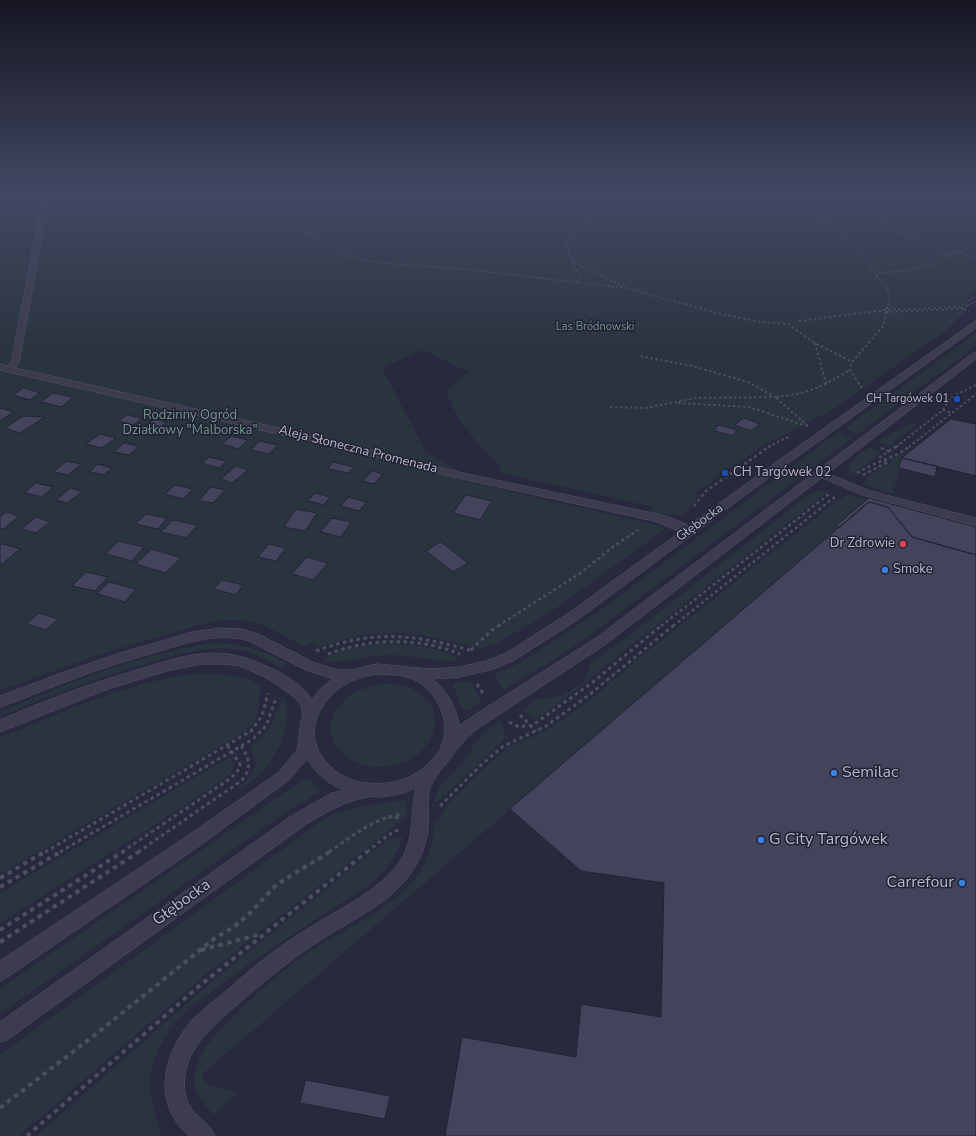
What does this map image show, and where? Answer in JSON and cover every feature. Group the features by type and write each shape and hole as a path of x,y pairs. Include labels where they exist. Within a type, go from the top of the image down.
{"street":[{"path":"4,368 15,362 37,245"},
{"name":"Głębocka","path":"0,972 189,844 284,776 298,762 303,753 307,740 307,726 310,716 320,698 343,679 355,674 378,669 440,674 460,672 489,665 511,656 571,618 688,531 976,324"},
{"name":"Głębocka","path":"0,1033 299,820 337,798 353,793 372,790 386,790 405,786 417,781 433,770 461,733 474,723 562,668 601,641 976,355"},
{"name":"Aleja Słoneczna Promenada","path":"4,368 323,441 458,475 647,516 669,522 688,531"},
{"path":"820,473 866,493 976,522"},
{"path":"0,702 96,666 145,650 210,634 240,634 253,637 266,642 325,673 344,676 355,674"},
{"path":"0,726 116,681 169,665 209,658 238,661 253,665 283,682 307,702 310,716"},
{"name":"Głębocka","path":"405,672 429,684 445,702 452,727 452,736 447,750"},
{"name":"Głębocka","path":"307,740 315,760 331,776 351,786 372,790"},
{"path":"205,1136 187,1122 179,1108 174,1094 174,1078 178,1062 186,1046 196,1032 210,1017 259,974 314,934 373,898 396,879 407,866 414,851 420,827 421,789 424,781 433,770"}],"path":[{"path":"326,245 349,256 380,263 461,268 626,288 721,314 761,322 788,324 815,343 852,362"},
{"path":"567,245 568,253 580,278 578,282"},
{"path":"610,407 646,408 696,398 775,397 798,395 826,384 850,370 852,362 884,325 886,311 890,302 887,287 876,276 869,263 851,245"},
{"path":"924,245 947,254"},
{"path":"876,276 880,273 910,270 937,263 939,259 947,254 958,252 976,245"},
{"path":"958,252 966,256 976,257"},
{"path":"573,262 626,288"},
{"path":"799,321 886,311 959,307 976,296"},
{"path":"886,311 961,309 976,301"},
{"path":"815,343 826,384"},
{"path":"640,356 692,366 748,382 775,397 788,410 810,427 749,407 674,403"},
{"path":"850,370 863,390"},
{"path":"862,476 872,469 888,462 880,457 890,452 944,410 948,401 955,395 967,391 976,385"},
{"path":"856,474 866,466 904,451 976,394"},
{"path":"944,410 952,413"},
{"path":"506,718 511,724 519,727 531,726 593,682 624,655 833,491"},
{"path":"437,809 481,765 502,747 536,731 590,695 630,660 841,493"},
{"path":"471,650 492,630 582,572 614,546 638,530 644,523 647,516"},
{"path":"304,663 310,654 329,646 377,636 411,636 426,638 471,650 476,655"},
{"path":"304,663 358,644 383,641 401,641 431,646 458,653 463,657"},
{"path":"475,680 487,699"},
{"path":"0,878 251,731 257,725 262,716 268,692 283,682"},
{"path":"0,887 256,736 266,726 275,699 283,682"},
{"path":"517,712 536,731"},
{"path":"0,930 125,850 231,778 238,772 240,766 239,761 227,745"},
{"path":"0,942 241,781 249,772 250,759 241,746"},
{"path":"0,1108 215,938 235,926 249,914 276,885 319,859 369,824 385,817 407,812"},
{"path":"26,1136 198,987 262,934 388,835 407,826"},
{"path":"200,950 262,934"}],"green space":[{"path":"0,245 976,245 976,291 957,306 890,309 890,313 966,311 944,332 825,415 818,416 803,426 765,444 730,469 728,468 717,475 719,477 695,493 698,496 683,516 651,513 653,507 498,472 501,468 476,441 462,423 446,390 469,372 423,350 382,368 426,452 460,471 456,479 660,526 665,529 552,611 495,644 482,649 423,635 404,633 366,634 319,647 309,642 304,647 276,631 261,625 246,621 227,620 199,625 128,646 63,667 0,691"},
{"path":"976,333 976,346 858,434 845,428"},
{"path":"913,422 917,424 889,446 876,442"},
{"path":"838,432 852,438 585,639 503,690 494,675 522,662 601,610"},
{"path":"870,447 880,453 870,462 850,475 848,470 851,462 854,458"},
{"path":"906,452 907,453 902,457 893,494 863,484 871,474 878,469 891,464 892,459"},
{"path":"816,491 829,491 621,653 578,689 536,719 531,717 522,709 537,699 563,696 586,680 590,663 622,641 807,496"},
{"path":"848,495 890,506 868,502 201,1075 209,1086 237,1092 214,1115 198,1095 195,1088 196,1068 204,1050 211,1040 247,1003 287,968 320,945 390,903 410,885 421,870 428,855 434,821 438,820 447,805 483,769 509,747 549,729 594,697 634,662 838,500"},
{"path":"214,643 252,648 287,663 281,668 256,655 239,650 198,650 171,656 98,679 48,697 0,717 1,711 106,670 159,654"},
{"path":"393,644 418,646 439,650 448,653 459,661 387,655 347,661 323,660 348,649"},
{"path":"193,674 229,675 246,679 262,686 259,708 253,723 236,737 0,874 0,738 70,709 119,691 168,678"},
{"path":"470,681 482,702 466,711 462,708 453,686 456,683"},
{"path":"381,684 406,687 423,696 433,709 435,724 430,740 419,754 401,763 378,767 366,766 355,762 338,748 333,739 331,729 333,718 339,706 352,694"},
{"path":"283,695 287,716 286,726 279,748 260,774 240,789 239,787 253,772 255,764 250,747 265,734 271,726"},
{"path":"501,721 505,734 502,742 440,800 433,803 440,786 462,763 477,740 485,731"},
{"path":"230,757 235,766 228,776 170,815 0,923 0,893"},
{"path":"308,779 320,790 319,793 295,806 0,1014 0,989 303,780"},
{"path":"402,800 407,802 407,817 204,976 19,1136 0,1136 0,1055 324,819 343,811"},
{"path":"403,837 397,852 389,864 368,886 293,934 237,973 189,1009 173,1025 157,1053 151,1071 150,1080 152,1104 162,1136 36,1136 215,979 387,840"}],"building":[{"path":"24,388 40,393 30,400 13,395"},
{"path":"53,393 73,397 62,407 41,402"},
{"path":"0,408 14,412 0,421"},
{"path":"127,415 142,418 133,425 119,421"},
{"path":"24,416 45,417 20,433 5,428"},
{"path":"744,418 760,424 751,431 735,425"},
{"path":"155,419 167,422 157,430 145,426"},
{"path":"951,419 976,424 976,476 902,458"},
{"path":"718,425 737,430 733,436 715,431"},
{"path":"100,434 116,438 102,448 86,444"},
{"path":"232,436 248,440 238,449 222,444"},
{"path":"260,441 278,445 269,454 251,450"},
{"path":"124,443 139,446 129,455 114,452"},
{"path":"209,457 226,461 219,468 202,463"},
{"path":"902,458 937,466 935,477 899,468"},
{"path":"67,461 81,464 68,475 54,472"},
{"path":"333,462 354,467 348,473 328,469"},
{"path":"98,464 112,468 104,475 90,472"},
{"path":"236,466 248,470 232,483 221,479"},
{"path":"372,471 383,474 374,484 363,481"},
{"path":"36,483 53,487 42,497 25,493"},
{"path":"175,485 193,489 183,499 165,494"},
{"path":"211,487 225,490 213,503 199,501"},
{"path":"71,488 82,492 67,503 56,500"},
{"path":"315,493 330,497 324,505 308,501"},
{"path":"466,495 492,501 480,520 453,513"},
{"path":"349,497 367,502 359,511 341,506"},
{"path":"869,498 976,527 976,555 912,537 888,507 869,502 839,528 836,526"},
{"name":"G City Targówek","path":"869,502 888,507 912,537 976,555 976,1136 445,1136 462,1037 576,1057 581,1004 661,1017 664,883 581,871 510,809"},
{"path":"296,509 317,513 305,531 284,527"},
{"path":"6,512 19,516 4,529 0,528 0,517"},
{"path":"146,514 167,518 158,529 136,524"},
{"path":"36,517 50,522 36,533 22,529"},
{"path":"332,518 351,522 341,537 321,532"},
{"path":"173,520 198,525 186,538 161,532"},
{"path":"118,541 144,547 132,561 106,554"},
{"path":"441,542 468,563 453,572 426,551"},
{"path":"3,544 20,549 0,564 0,546"},
{"path":"269,544 286,548 276,561 258,557"},
{"path":"152,549 181,558 165,573 136,564"},
{"path":"307,557 328,563 313,580 292,574"},
{"path":"86,572 108,577 95,591 72,586"},
{"path":"222,580 243,585 236,595 214,589"},
{"path":"109,582 136,589 125,602 97,594"},
{"path":"39,613 58,619 46,630 27,624"},
{"path":"306,1080 390,1096 385,1119 300,1103"}],"place":[{"name":"CH Targówek 01","path":"957,399"},
{"name":"CH Targówek 02","path":"725,473"},
{"name":"Dr Zdrowie","path":"903,544"},
{"name":"Smoke","path":"885,570"},
{"name":"Semilac","path":"834,773"},
{"name":"G City Targówek","path":"761,840"},
{"name":"Carrefour","path":"962,883"}],"park label":[{"name":"Las Bródnowski","path":"595,327"},
{"name":"Rodzinny Ogród Działkowy \"Malborska\"","path":"190,424"}]}
